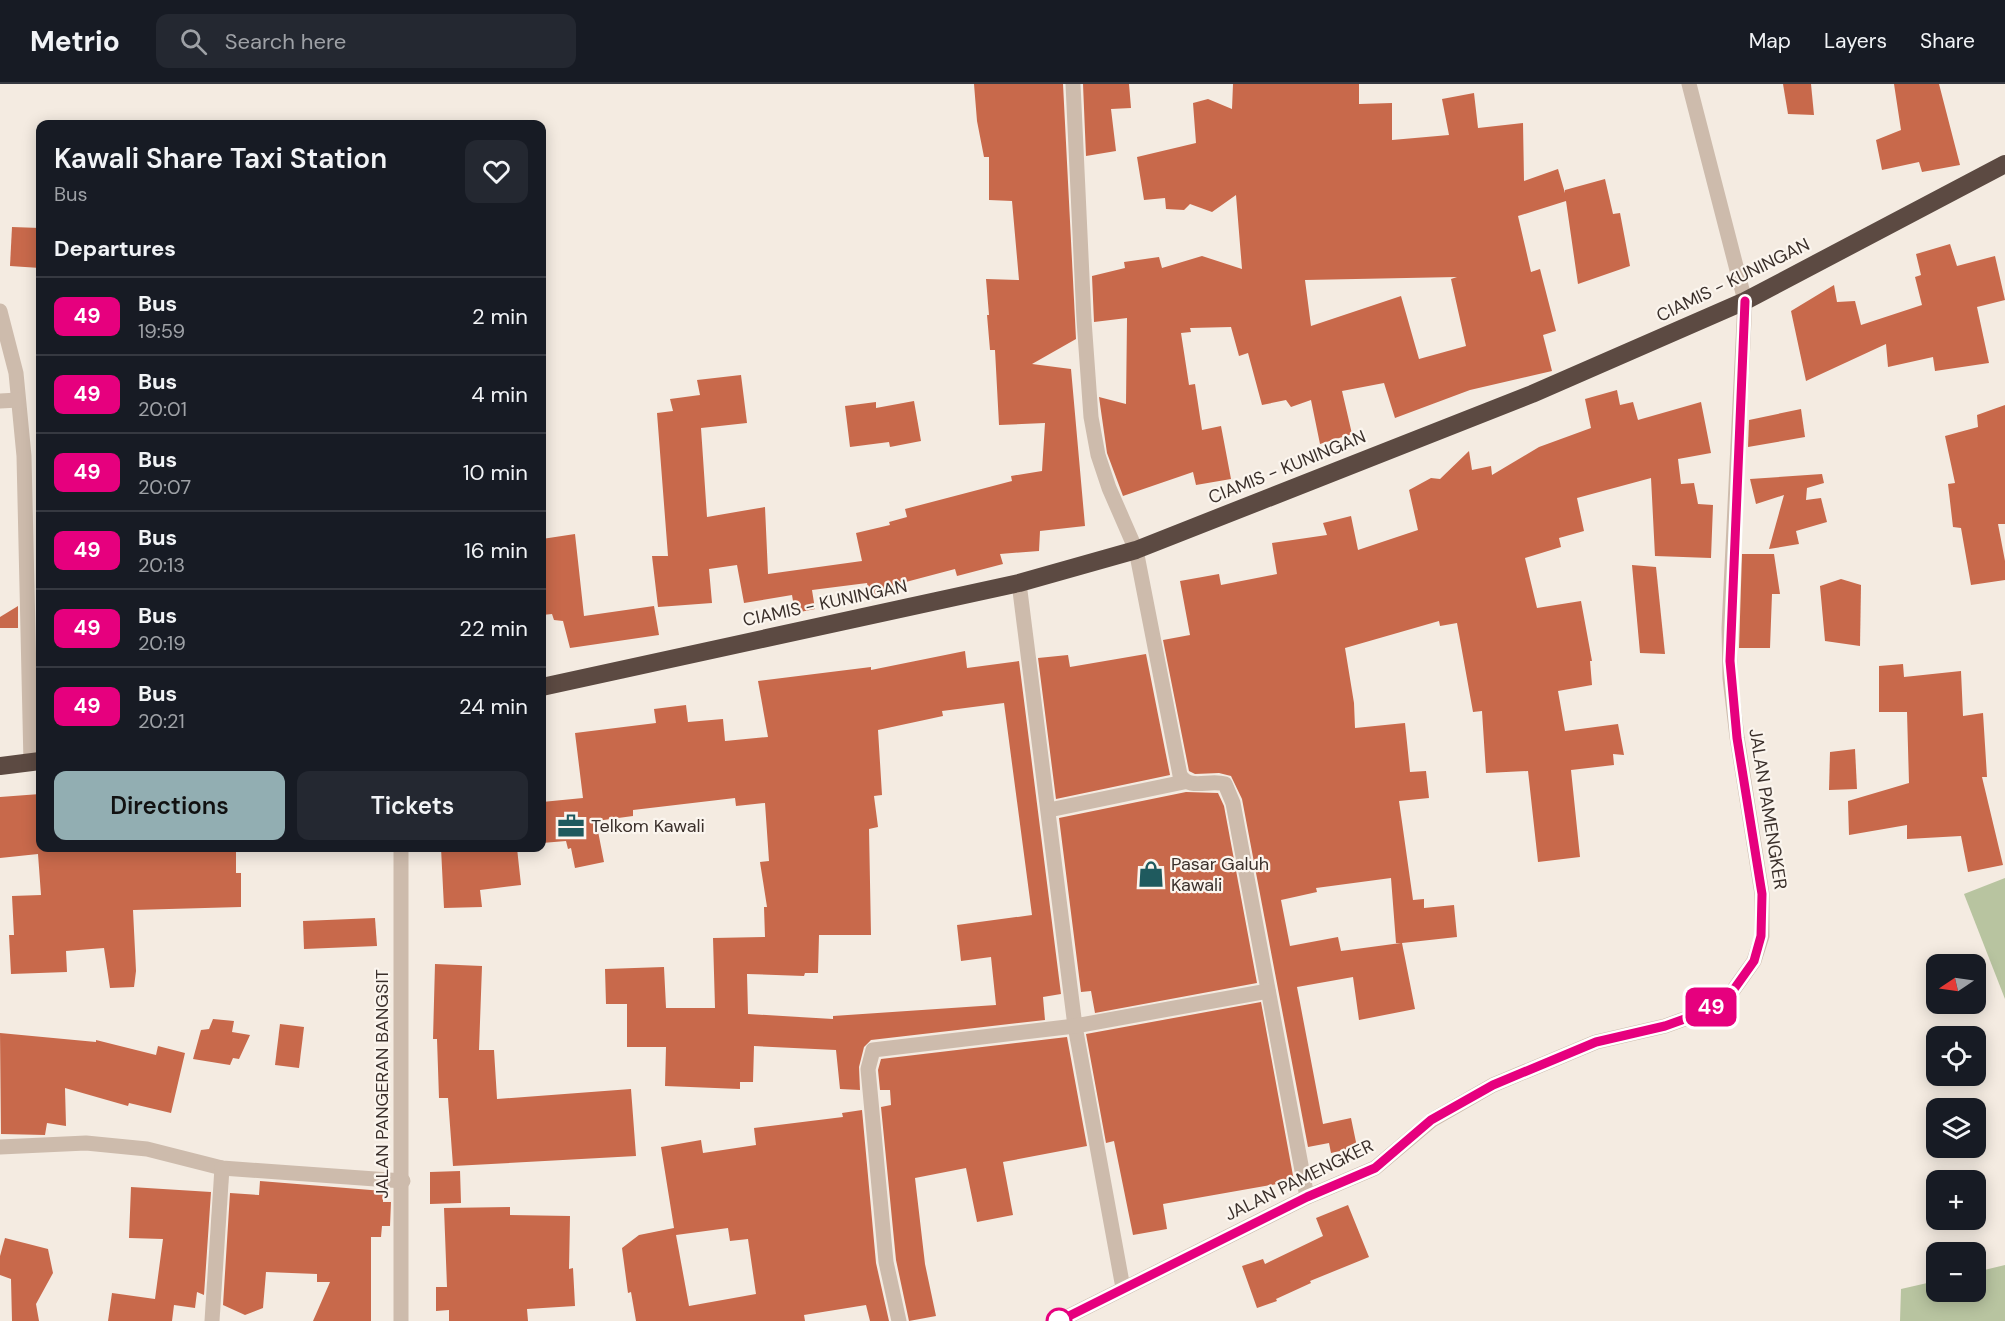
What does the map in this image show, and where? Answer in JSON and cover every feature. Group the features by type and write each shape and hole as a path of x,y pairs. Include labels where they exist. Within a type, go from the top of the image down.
{"highway":[{"name":"CIAMIS - KUNINGAN","path":"546,686 1019,583 1136,550 1523,398 1745,301 2005,164"},
{"path":"0,766 36,762"}],"street":[{"path":"1073,84 1084,320 1092,417 1098,455 1109,488 1136,550 1177,767 1184,782"},
{"name":"JALAN PAMENGKER","path":"1059,1321 1307,1197 1375,1168 1431,1120 1493,1085 1596,1042 1665,1026 1704,1012 1732,992 1754,961 1761,936 1762,894 1737,738 1730,648 1745,301 1689,84"},
{"path":"0,311 16,373 27,527 36,762"},
{"path":"0,400 18,400"},
{"path":"1019,583 1076,1026 1123,1288"},
{"path":"1049,810 1184,782 1190,784 1217,781 1225,784 1229,789 1307,1197"},
{"name":"JALAN PANGERAN BANGSIT","path":"401,852 403,1181 401,1321"},
{"path":"899,1321 884,1240 868,1069 873,1050 879,1047 1076,1026 1268,991"},
{"path":"0,1147 96,1144 147,1149 222,1168 403,1181"},
{"path":"212,1321 222,1168"}],"green space":[{"path":"2005,878 2005,999 1964,894"},
{"path":"2005,1265 2005,1321 1900,1321 1901,1289 1926,1283 1926,1302 1986,1302 1986,1270"}],"building":[{"path":"974,84 1063,84 1076,339 1032,364 1071,369 1085,526 1040,531 1039,551 1000,554 1003,564 957,576 955,569 902,583 903,589 870,596 867,583 812,590 815,609 795,613 792,595 744,603 737,565 709,569 712,603 658,607 652,556 668,556 657,413 673,411 670,399 700,395 697,380 741,375 747,423 701,428 707,517 765,507 768,574 862,561 856,533 890,525 889,522 907,517 905,509 1012,481 1011,476 1042,471 1045,423 999,425 995,350 990,350 986,279 1019,280 1012,201 989,200 989,157 984,157 977,121"},
{"path":"1083,84 1129,84 1131,108 1111,109 1116,151 1086,156"},
{"path":"1233,84 1359,84 1359,104 1392,103 1392,140 1449,135 1442,99 1474,93 1478,128 1523,123 1524,181 1558,169 1565,193 1565,190 1605,179 1613,214 1620,213 1630,266 1578,284 1566,201 1518,216 1531,272 1540,269 1556,331 1543,335 1552,371 1470,390 1395,418 1384,383 1342,391 1352,434 1320,444 1311,400 1291,407 1286,400 1262,405 1248,353 1239,356 1231,327 1190,328 1191,332 1181,333 1189,385 1195,384 1202,430 1221,426 1231,479 1196,485 1193,472 1123,496 1107,453 1099,397 1126,404 1127,318 1094,322 1092,276 1125,268 1124,262 1159,257 1162,268 1202,256 1242,269 1236,195 1212,212 1190,204 1184,210 1166,209 1165,198 1144,200 1137,157 1196,143 1193,103 1208,99 1232,109","holes":["1457,277 1451,279 1466,346 1419,359 1401,296 1311,326 1305,280"]},
{"path":"1783,84 1811,84 1814,115 1788,114"},
{"path":"1894,84 1939,84 1960,165 1922,172 1919,162 1882,170 1876,140 1901,130"},
{"path":"12,227 36,228 36,268 10,266"},
{"path":"1950,244 1957,266 1995,256 2005,300 1977,307 1989,363 1935,371 1933,357 1888,367 1886,344 1806,381 1791,311 1834,285 1837,302 1855,301 1861,325 1922,305 1915,277 1921,275 1916,254"},
{"path":"1617,390 1620,405 1633,402 1638,420 1701,402 1711,453 1678,459 1681,484 1694,483 1698,504 1713,505 1711,558 1655,556 1651,478 1577,498 1584,531 1559,538 1561,547 1525,558 1537,608 1581,601 1592,661 1590,661 1592,685 1558,691 1565,731 1618,724 1624,755 1613,754 1614,765 1571,770 1580,857 1538,862 1528,771 1486,773 1482,711 1473,712 1457,623 1440,626 1439,621 1345,648 1354,703 1355,728 1405,723 1410,772 1426,771 1429,798 1399,801 1413,900 1424,899 1424,908 1454,905 1457,937 1402,943 1415,1009 1359,1020 1353,977 1297,987 1323,1124 1351,1118 1357,1147 1331,1153 1329,1143 1308,1147 1242,799 1231,776 1219,773 1195,774 1189,771 1163,640 1190,635 1180,581 1219,574 1221,585 1277,574 1272,543 1327,535 1323,523 1351,516 1358,550 1418,530 1409,490 1431,478 1440,479 1469,451 1472,470 1491,466 1492,475 1539,447 1591,428 1585,399","holes":["1391,878 1396,943 1401,943 1341,951 1338,937 1290,946 1281,900 1317,892 1316,888"]},
{"path":"914,401 921,441 890,447 889,442 850,447 845,406 876,402 876,408"},
{"path":"2005,405 2005,524 1998,524 2005,561 2005,580 1971,585 1961,528 1953,527 1948,484 1955,483 1945,436 1978,427 1977,415"},
{"path":"1801,409 1805,437 1748,447 1749,420"},
{"path":"1822,474 1824,483 1807,488 1806,500 1821,498 1827,522 1796,531 1799,544 1769,549 1784,495 1756,504 1750,479"},
{"path":"575,534 584,616 654,606 659,635 570,648 563,621 554,620 552,614 546,615 546,538"},
{"path":"1742,554 1774,554 1780,594 1772,594 1770,648 1739,648"},
{"path":"1632,565 1656,567 1665,654 1640,653"},
{"path":"1841,579 1861,585 1860,646 1825,641 1820,586"},
{"path":"18,606 18,628 0,628 0,617"},
{"path":"965,651 967,668 1019,661 1061,994 1043,997 1045,1020 871,1040 864,1047 859,1067 860,1090 840,1089 836,1050 754,1046 753,1082 740,1082 740,1089 665,1086 666,1047 627,1047 627,1004 606,1004 605,969 664,967 666,1008 715,1008 713,938 765,937 764,907 767,907 760,862 769,861 765,803 736,806 735,798 633,810 633,816 596,821 604,862 575,868 571,848 568,849 566,841 546,843 546,802 583,798 575,733 656,723 654,709 686,705 688,722 723,719 725,741 768,737 758,681 871,667 871,670","holes":["1004,703 1032,915 957,925 961,961 991,957 996,1005 833,1016 833,1019 748,1014 747,974 804,976 805,973 818,973 819,935 871,935 869,829 878,827 874,796 882,795 878,730 943,716 942,711"]},
{"path":"1146,654 1170,775 1056,799 1038,658 1068,655 1070,667"},
{"path":"1903,664 1904,677 1961,671 1963,716 1983,713 1987,777 1982,777 2003,865 1968,872 1961,836 1907,839 1907,825 1849,835 1848,801 1909,783 1907,712 1879,712 1879,666"},
{"path":"1855,749 1857,789 1829,790 1830,752"},
{"path":"1186,792 1218,793 1224,806 1257,983 1095,1013 1091,991 1081,992 1059,818"},
{"path":"36,794 36,852 236,852 236,873 241,873 241,907 133,910 136,971 134,987 110,988 104,948 66,951 67,972 11,974 9,935 14,935 12,896 41,895 38,854 0,858 0,797"},
{"path":"441,852 517,852 521,885 480,890 482,907 444,908"},
{"path":"375,918 377,946 304,949 303,921"},
{"path":"435,964 482,966 479,1050 494,1050 497,1099 631,1089 636,1156 453,1166 448,1098 439,1098 437,1039 433,1039"},
{"path":"1261,1002 1294,1181 1163,1204 1167,1229 1133,1235 1114,1141 1106,1143 1086,1034"},
{"path":"213,1019 234,1021 232,1032 250,1035 239,1059 233,1058 230,1065 193,1059 201,1030 209,1029"},
{"path":"280,1024 304,1027 299,1068 275,1065"},
{"path":"0,1033 96,1042 96,1040 156,1055 158,1046 185,1053 171,1113 129,1103 128,1106 65,1088 66,1126 47,1123 45,1135 1,1134"},
{"path":"1067,1037 1087,1146 1003,1162 1013,1215 977,1222 966,1168 915,1178 925,1264 936,1316 909,1321 896,1260 881,1107 891,1105 890,1090 880,1090 878,1070 881,1059"},
{"path":"862,1110 876,1263 889,1321 870,1321 866,1305 804,1315 805,1321 636,1321 631,1292 628,1293 622,1248 639,1235 674,1228 661,1147 701,1140 703,1153 756,1145 754,1128 843,1117 842,1113","holes":["728,1228 730,1241 748,1239 756,1294 689,1306 676,1235"]},
{"path":"460,1171 461,1203 430,1204 430,1172"},
{"path":"260,1181 383,1191 383,1202 391,1202 390,1226 382,1226 381,1237 371,1237 371,1321 313,1321 330,1282 317,1282 317,1274 266,1272 263,1308 245,1315 223,1305 230,1193 259,1195"},
{"path":"131,1187 211,1192 204,1295 197,1292 195,1308 174,1305 172,1321 108,1321 112,1293 155,1299 163,1239 129,1238"},
{"path":"1348,1205 1369,1257 1310,1281 1311,1283 1276,1299 1277,1301 1257,1308 1242,1266 1263,1259 1265,1264 1323,1236 1316,1218"},
{"path":"510,1207 510,1215 570,1216 569,1269 573,1268 575,1306 527,1309 528,1321 449,1321 449,1310 436,1311 436,1287 447,1287 444,1208"},
{"path":"5,1238 48,1249 53,1273 36,1304 39,1321 12,1321 11,1279 0,1275 0,1256"}],"bus line":[{"name":"49","path":"1059,1321 1307,1197 1375,1168 1431,1120 1493,1085 1596,1042 1665,1026 1704,1012 1732,992 1754,961 1761,936 1762,894 1737,738 1730,678 1730,628 1745,301"}],"place":[{"name":"Telkom Kawali","path":"571,826"},
{"name":"Pasar Galuh Kawali","path":"1151,874"}]}
